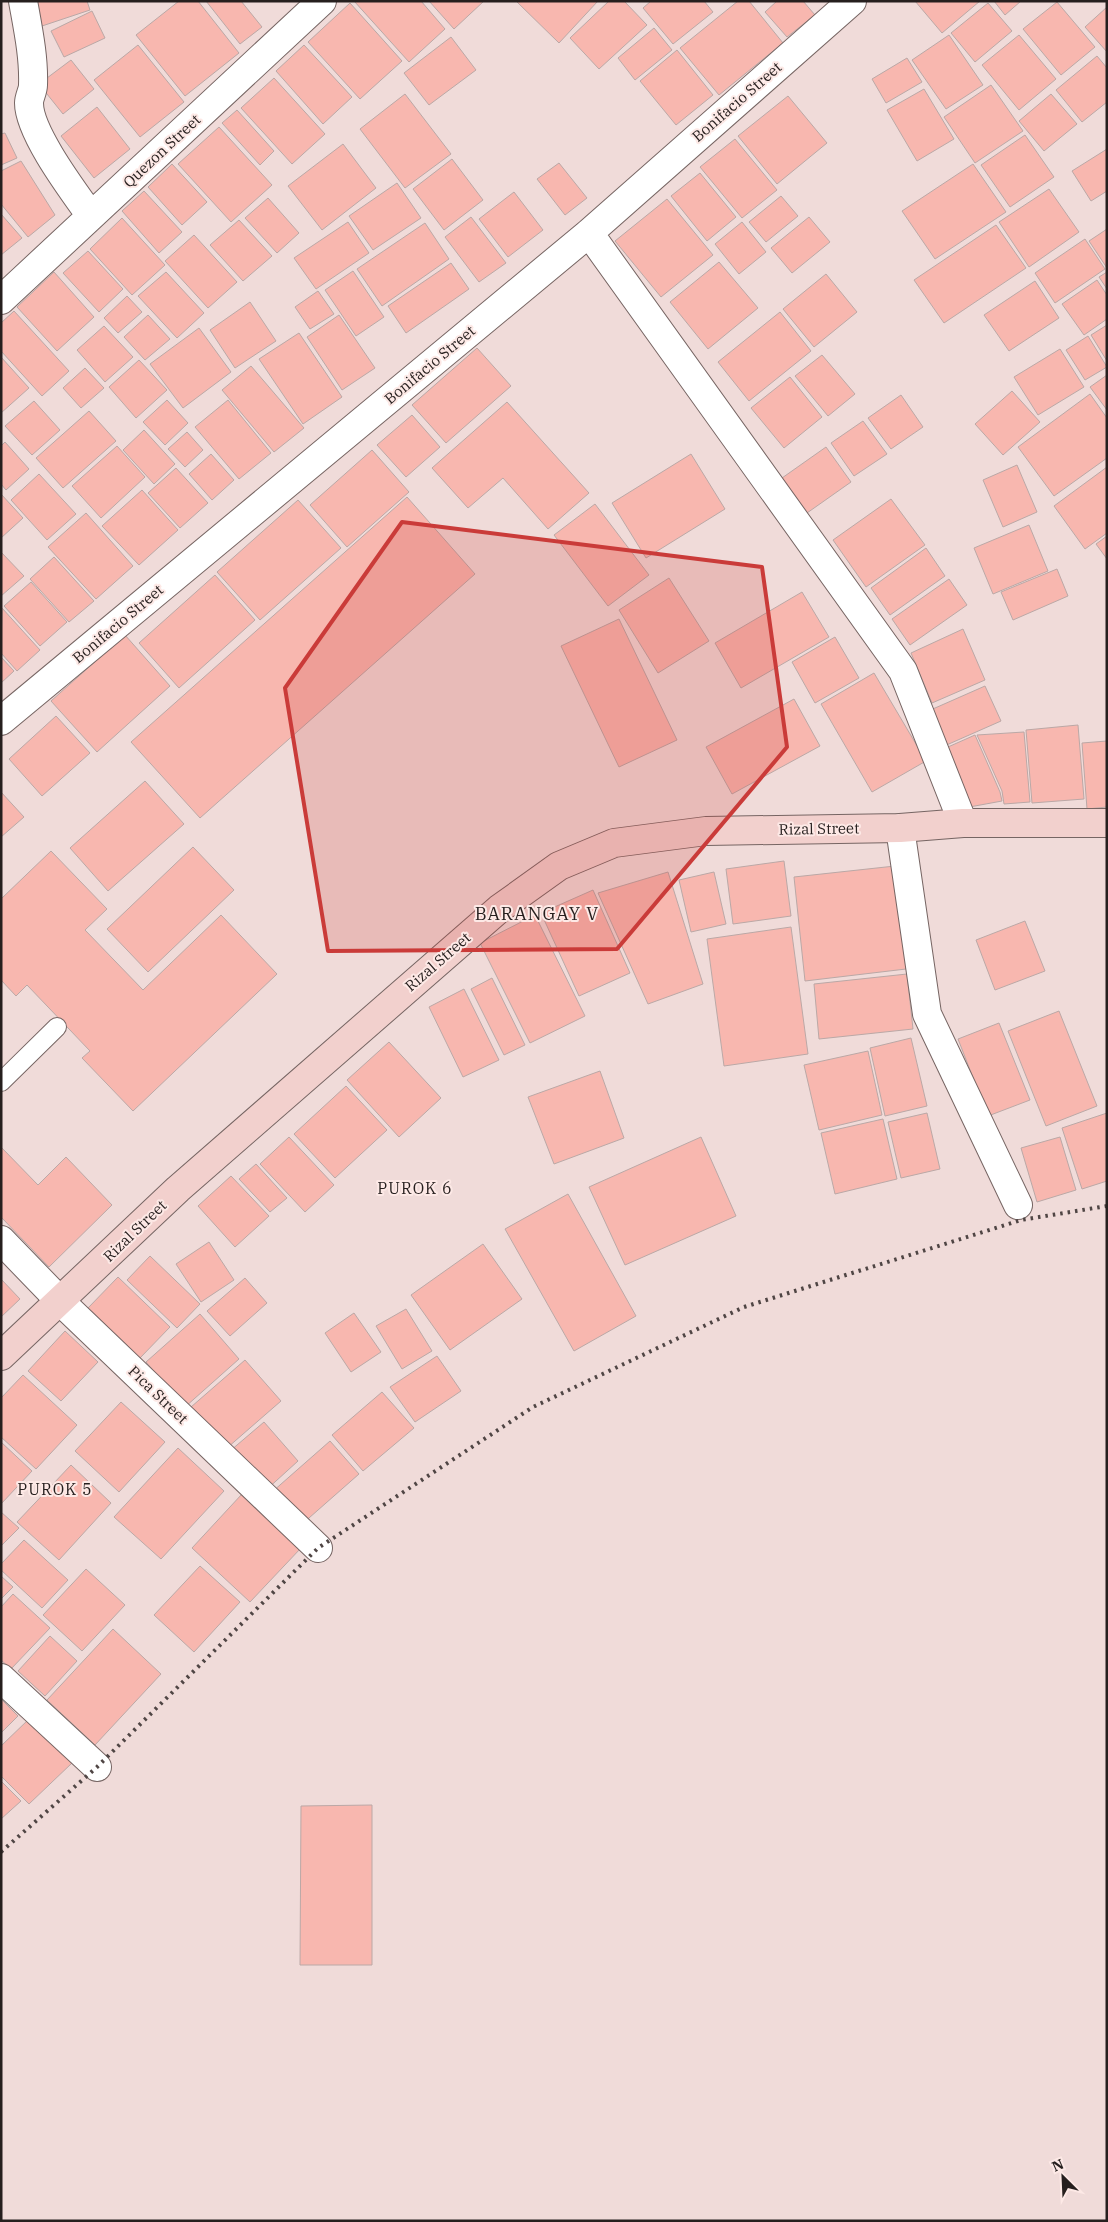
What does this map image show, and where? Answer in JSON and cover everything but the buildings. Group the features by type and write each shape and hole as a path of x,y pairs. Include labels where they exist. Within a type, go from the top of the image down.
{"street":[{"path":"23,1 32,56 33,87 29,103 35,127 65,180 92,216"},
{"name":"Quezon Street","path":"1,300 322,1"},
{"name":"Bonifacio Street","path":"1,722 589,233 852,1"},
{"path":"589,233 904,671 964,823"},
{"name":"Rizal Street","path":"1,1356 61,1302 200,1169 499,909 559,866 614,843 706,831 900,828 964,823 1107,823"},
{"path":"900,828 927,1014 1018,1205"},
{"name":"Pica Street","path":"1,1240 61,1302 318,1548"},
{"path":"1,1678 97,1767"}],"lane":[{"path":"1,1082 57,1027"}],"highlighted area":[{"path":"402,522 762,567 787,747 617,949 328,951 285,688"}],"railway":[{"path":"1,1852 97,1767 318,1548 533,1407 744,1307 1021,1220 1107,1206"}],"district":[{"name":"BARANGAY V","path":"537,914"},
{"name":"PUROK 6","path":"415,1188"},
{"name":"PUROK 5","path":"55,1489"}]}
